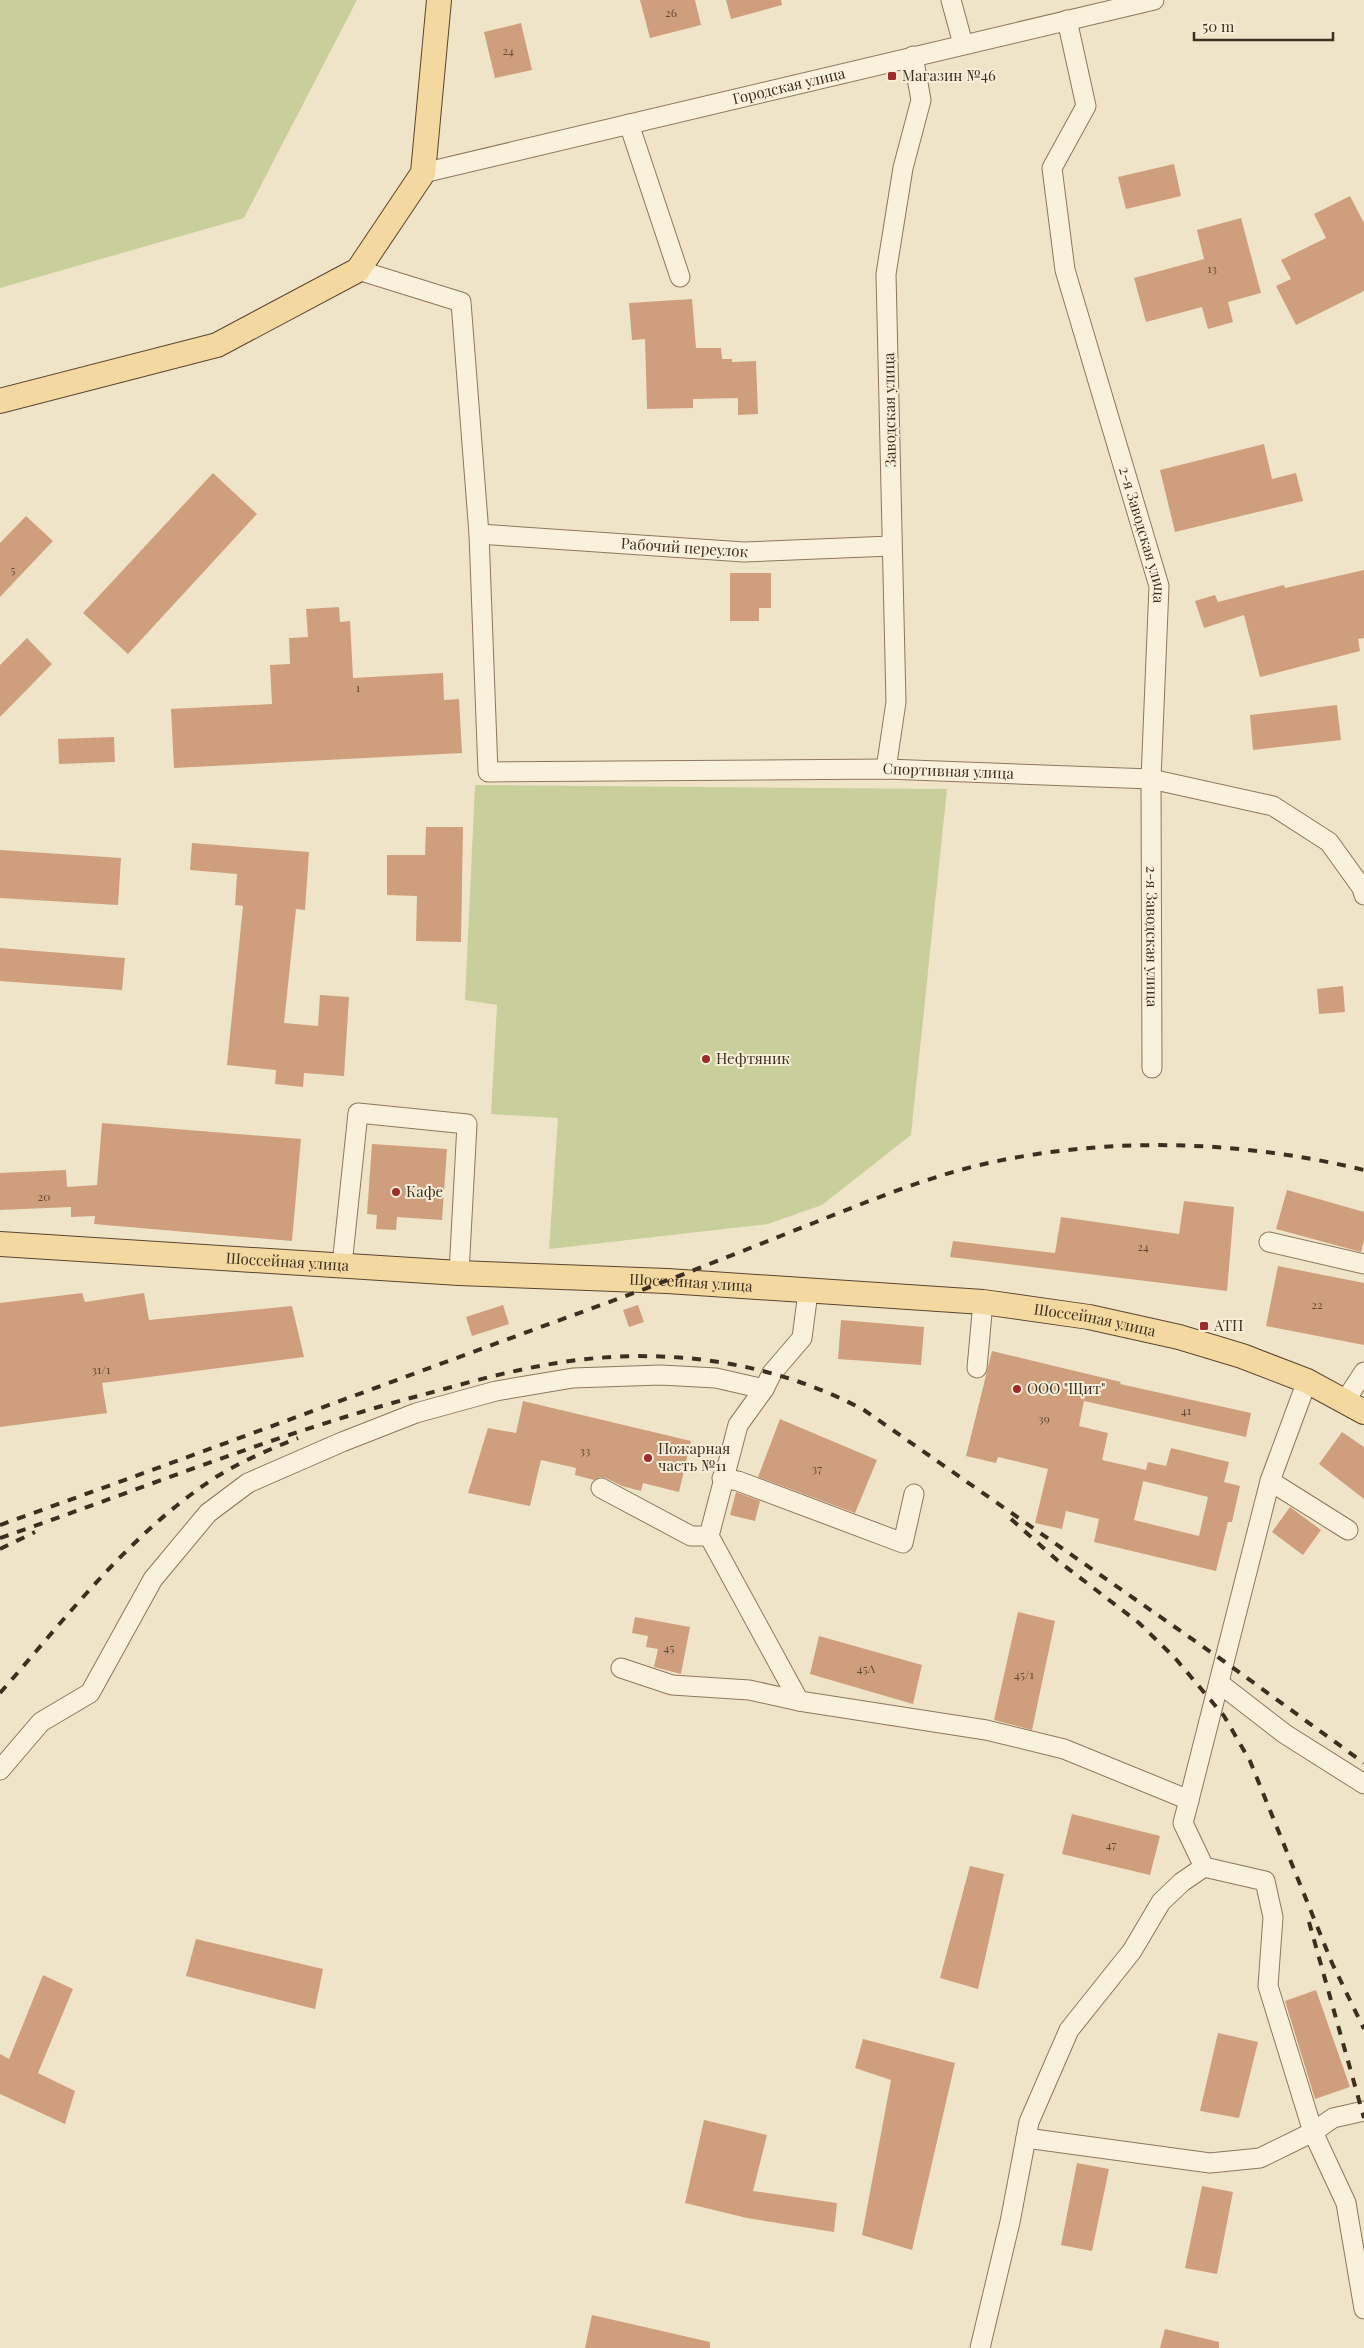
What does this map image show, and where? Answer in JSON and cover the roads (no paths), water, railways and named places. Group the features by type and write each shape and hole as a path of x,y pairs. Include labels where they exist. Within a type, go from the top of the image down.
{"main road":[{"path":"0,401 217,346 358,270 423,173 439,0"},
{"name":"Шоссейная улица","path":"0,1244 459,1273 667,1281 808,1292 983,1302 1089,1317 1178,1337 1242,1356 1307,1381 1354,1407"}],"street":[{"path":"951,0 963,44"},
{"name":"Городская улица","path":"423,173 1154,0"},
{"name":"2-я Заводская улица","path":"1067,20 1086,106 1052,168 1065,270 1159,586 1151,778 1152,1068"},
{"name":"Заводская улица","path":"886,769 896,702 891,546 891,414 886,274 903,168 921,100 913,56"},
{"path":"629,124 680,277"},
{"path":"358,270 461,302 479,534"},
{"name":"Спортивная улица","path":"479,534 488,772 886,769 1151,778 1273,806 1328,842 1362,888 1364,895"},
{"name":"Рабочий переулок","path":"479,534 744,552 891,546"},
{"path":"342,1265 358,1113 467,1124 459,1273"},
{"path":"1269,1242 1364,1264"},
{"path":"798,1702 708,1536 722,1478 738,1425 764,1389 772,1373 802,1338 808,1292"},
{"path":"978,1368 983,1302"},
{"path":"1354,1407 1364,1372"},
{"path":"0,1770 41,1722 90,1693 154,1579 208,1513 248,1483 342,1442 416,1413 496,1391 573,1378 661,1375 716,1378 764,1389"},
{"path":"1204,1868 1183,1823 1220,1684 1270,1481 1307,1381"},
{"path":"722,1478 738,1481 903,1543 914,1494"},
{"path":"1270,1481 1348,1530"},
{"path":"601,1488 691,1536 708,1536"},
{"path":"621,1668 672,1685 749,1690 798,1702 986,1730 1064,1749 1189,1800"},
{"path":"1220,1684 1284,1734 1364,1784"},
{"path":"980,2348 1010,2222 1030,2122 1069,2030 1132,1951 1161,1902 1182,1882 1204,1868 1265,1881 1274,1917 1268,1986 1313,2132 1346,2202 1364,2309"},
{"path":"1026,2138 1210,2162 1260,2158 1313,2132 1333,2118 1364,2111"}],"railway":[{"path":"0,1525 628,1295 881,1196 970,1167 1039,1154 1086,1148 1132,1145 1179,1145 1273,1153 1319,1160 1364,1170"},
{"path":"0,1538 301,1431 403,1400 499,1375 538,1366 596,1358 636,1356 715,1361 791,1379 828,1393 864,1410 1225,1662 1364,1763"},
{"path":"0,1693 75,1606 155,1524 216,1477 256,1456 298,1438"},
{"path":"1011,1519 1057,1560 1139,1623 1175,1658 1224,1716 1250,1761 1332,1963 1364,2029"},
{"path":"0,1549 35,1532"},
{"path":"1309,1922 1364,2118"}],"place":[{"name":"Магазин №46","path":"892,76"},
{"name":"Нефтяник","path":"706,1059"},
{"name":"Кафе","path":"396,1192"},
{"name":"АТП","path":"1204,1326"},
{"name":"ООО \"Щит\"","path":"1017,1389"},
{"name":"Пожарная часть №11","path":"648,1458"}]}
